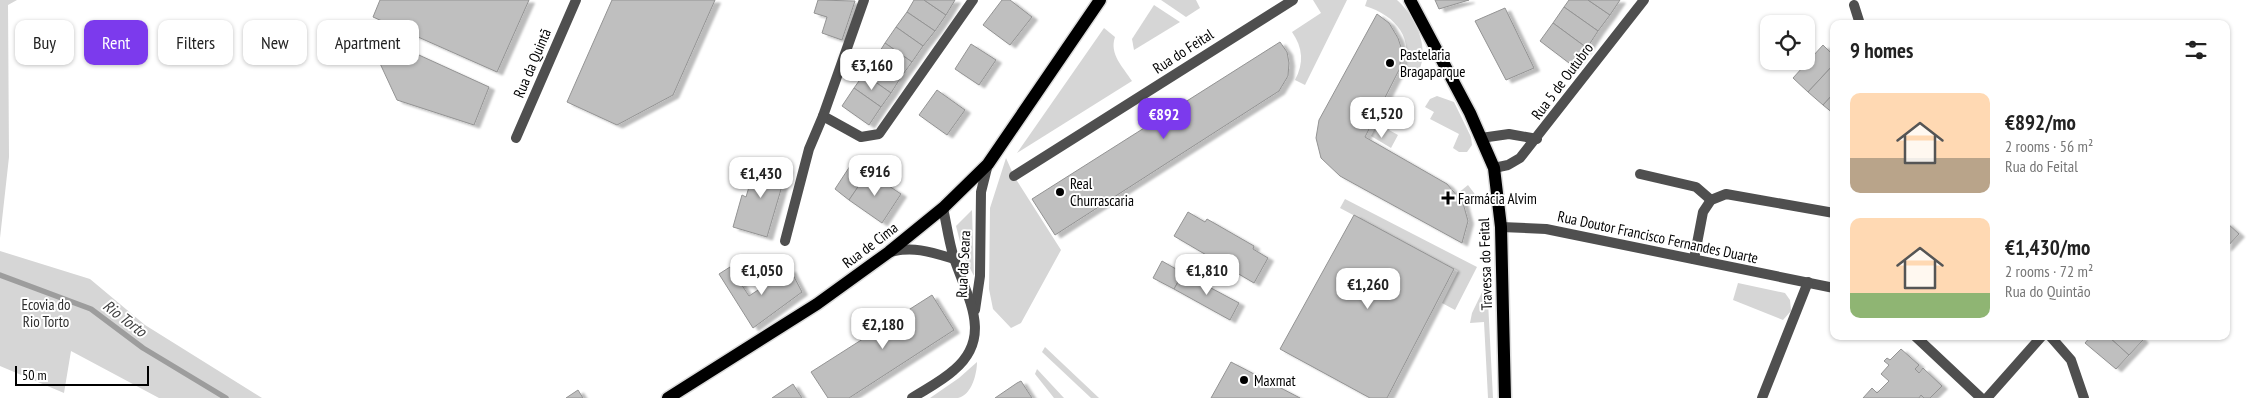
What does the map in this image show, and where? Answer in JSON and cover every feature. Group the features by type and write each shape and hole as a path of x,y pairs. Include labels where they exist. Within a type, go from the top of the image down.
{"main road":[{"name":"Rua de Cima","path":"668,398 817,304 889,252 943,208 988,164 1100,0"},
{"name":"Travessa do Feital","path":"1410,0 1439,52 1494,168 1501,226 1505,398"}],"street":[{"name":"Rua da Quintã","path":"516,138 576,0"},
{"path":"785,241 809,149 823,116 864,0"},
{"path":"823,116 861,137 878,134 973,0"},
{"name":"Rua do Feital","path":"1014,176 1293,0"},
{"name":"Rua 5 de Outubro","path":"1494,168 1508,165 1520,158 1537,139 1644,0"},
{"path":"1854,6 1859,20"},
{"path":"1481,138 1509,134 1537,139"},
{"name":"Rua da Seara","path":"974,311 980,276 981,192 988,164"},
{"path":"1640,174 1696,187 1711,200"},
{"path":"1694,259 1703,212 1711,200 1726,194 1830,213"},
{"name":"Rua da Seara","path":"943,208 954,259 974,311"},
{"name":"Rua Doutor Francisco Fernandes Duarte","path":"1501,226 1546,229 1830,287"},
{"name":"Rua da Seara","path":"889,252 908,248 925,250 954,259"},
{"path":"1762,398 1808,282"},
{"path":"912,398 954,370 968,354 976,322 974,311"},
{"path":"1919,340 1980,398"},
{"path":"1987,398 2038,340"},
{"path":"2054,340 2071,360 2084,398"}],"green space":[{"path":"0,0 17,0 8,5 9,157 0,238"},
{"path":"1161,0 1196,0 1200,8 1186,17"},
{"path":"1313,0 1347,0 1305,85 1295,80 1300,68 1301,56 1296,38 1292,32 1321,13"},
{"path":"1367,0 1397,0 1413,20 1420,36 1423,53 1421,66 1414,79 1403,73 1407,50 1405,39 1394,23 1386,16 1365,6"},
{"path":"1154,5 1180,22 1134,50 1132,39"},
{"path":"1104,28 1115,37 1115,55 1132,81 1017,153"},
{"path":"1437,96 1454,102 1471,137 1472,145 1467,152 1459,152 1453,148 1459,134 1430,119 1434,112 1425,107 1430,99"},
{"path":"1383,112 1394,119 1389,130 1398,135 1391,148 1371,136"},
{"path":"1006,158 1014,176 1061,250 1021,323 1011,328 993,309 989,289 990,208"},
{"path":"1468,185 1477,197 1465,205 1457,194"},
{"path":"1345,199 1477,267 1455,310 1442,303 1458,271 1340,208"},
{"path":"972,210 974,276 964,257 956,226"},
{"name":"Ecovia do Rio Torto","path":"0,251 90,279 145,325 262,398 159,398 71,351 64,393 0,366"},
{"path":"1487,282 1493,398 1488,398 1484,322 1470,323 1472,313"},
{"path":"1738,283 1785,293 1790,300 1791,311 1783,320 1733,300"},
{"path":"1045,347 1099,398 1091,398 1042,352"},
{"path":"977,362 973,383 967,393 958,398 930,398 959,378"},
{"path":"1037,369 1064,398 1054,398 1035,374"}],"building":[{"path":"380,0 529,0 497,72 419,37 419,20 380,20 373,17"},
{"path":"612,0 715,0 673,95 617,125 567,102"},
{"path":"818,0 855,1 842,40 822,33 827,17 814,13"},
{"path":"914,0 924,0 946,15 935,31 907,12"},
{"path":"924,0 955,0 946,15"},
{"path":"1002,0 1010,0 1032,17 1010,45 983,25"},
{"path":"1435,0 1469,0 1439,9"},
{"path":"1569,0 1588,0 1610,15 1598,31 1564,7"},
{"path":"1588,0 1620,0 1610,15"},
{"path":"1564,7 1598,31 1587,48 1553,23"},
{"path":"1505,8 1534,68 1506,80 1475,21"},
{"path":"907,12 935,31 923,46 896,27"},
{"path":"1377,14 1389,23 1398,38 1401,47 1400,68 1365,137 1447,184 1463,203 1468,221 1462,243 1340,176 1321,158 1316,138 1319,120"},
{"path":"1553,23 1587,48 1573,66 1540,41"},
{"path":"896,27 923,46 912,62 885,43"},
{"path":"1280,42 1287,52 1289,63 1288,76 1279,91 1055,235 1032,199"},
{"path":"885,43 912,62 901,77 875,59"},
{"path":"971,44 996,60 979,85 955,69"},
{"path":"1823,45 1830,52 1830,68 1808,92 1793,78 1800,70 1815,70 1815,54"},
{"path":"419,55 489,87 474,125 397,100 381,65 419,65"},
{"path":"875,59 901,77 891,93 864,74"},
{"path":"1830,68 1830,97 1823,105 1808,92"},
{"path":"864,74 891,93 881,107 854,88"},
{"path":"854,88 881,107 869,125 842,106"},
{"path":"937,90 965,110 947,135 919,115"},
{"path":"1830,97 1830,111 1823,105"},
{"path":"757,160 787,169 767,237 733,227 742,195 746,197"},
{"path":"854,160 871,169 849,200 835,189"},
{"path":"868,172 901,194 882,223 849,200"},
{"path":"1188,212 1205,222 1207,219 1254,246 1253,249 1268,258 1254,283 1174,236"},
{"path":"1354,215 1454,269 1387,398 1370,398 1280,349"},
{"path":"2230,226 2239,234 2230,244"},
{"path":"1162,261 1183,273 1174,289 1153,278"},
{"path":"730,267 749,296 790,269 802,292 753,328 719,274"},
{"path":"1183,273 1239,303 1230,320 1174,289"},
{"path":"932,295 954,330 849,398 828,398 811,372"},
{"path":"2088,340 2112,340 2129,355 2116,369 2085,343"},
{"path":"2112,340 2143,340 2129,355"},
{"path":"1901,349 1919,365 1915,369 1919,373 1923,368 1942,386 1930,398 1924,398 1921,395 1919,398 1863,398 1872,388 1877,393 1889,381 1881,374 1889,365 1884,361 1887,358 1890,360"},
{"name":"Maxmat","path":"1231,362 1300,398 1211,398"},
{"path":"1021,381 1032,398 995,398 1017,383"},
{"path":"793,384 802,398 772,398"},
{"path":"578,390 583,398 566,398"}],"waterway":[{"name":"Rio Torto","path":"0,275 91,309 143,348 226,398"}],"place":[{"name":"Pastelaria Bragaparque","path":"1390,63"},
{"name":"Real Churrascaria","path":"1060,192"},
{"name":"Farmácia Alvim","path":"1448,198"},
{"name":"Maxmat","path":"1244,380"}]}
